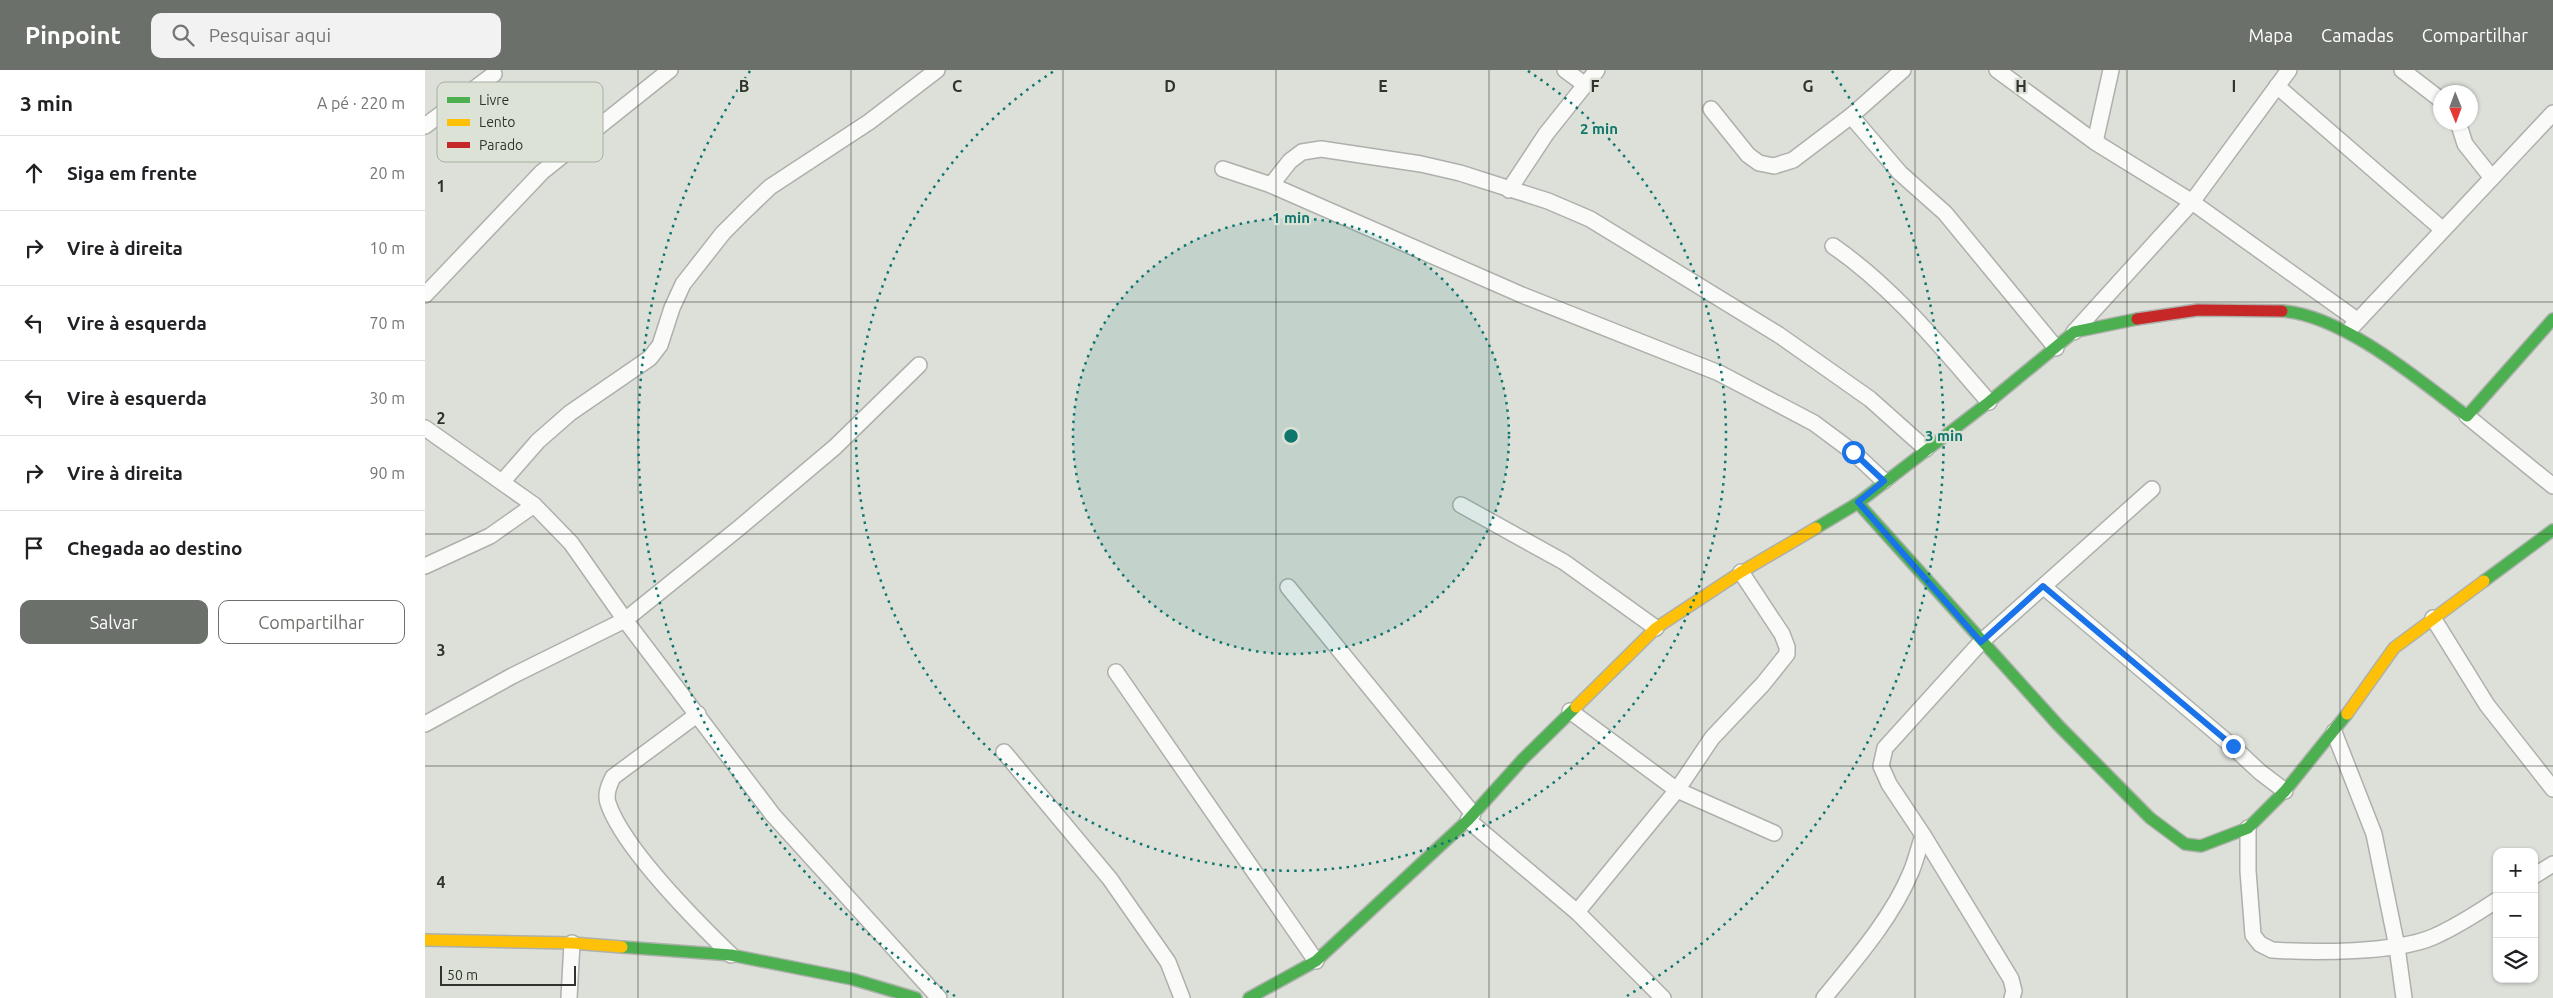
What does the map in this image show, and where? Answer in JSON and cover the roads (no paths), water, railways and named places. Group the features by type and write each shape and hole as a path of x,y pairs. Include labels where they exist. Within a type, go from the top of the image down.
{"street":[{"path":"603,123 670,70"},
{"path":"503,481 538,441 570,413 650,358 660,345 672,308 683,284 723,233 769,187 869,122 937,70"},
{"path":"1565,70 1584,84"},
{"path":"1509,190 1546,134 1597,70"},
{"path":"1711,108 1748,155 1759,163 1774,166 1793,160 1851,116 1903,70"},
{"path":"1997,70 2095,142 2191,202 2357,320"},
{"path":"2095,142 2111,70"},
{"path":"1249,998 1316,961 1470,817 1570,711 1656,628 1741,572 1858,502 1989,402 2074,332 2191,202 2289,70"},
{"path":"2402,70 2433,94"},
{"path":"483,82 494,74"},
{"path":"2277,86 2442,229"},
{"path":"2346,332 2553,113"},
{"path":"1851,116 1901,173 1945,213 2056,348"},
{"path":"425,126 437,117"},
{"path":"2461,130 2465,144 2492,178"},
{"path":"1271,185 1290,161 1302,152 1321,149 1441,168 1547,201 1590,219 1779,334 1870,398 1926,449"},
{"path":"425,296 541,172 554,162"},
{"path":"1223,169 1271,185 1522,295 1719,374 1814,423 1853,452 1884,481"},
{"path":"1833,246 1865,268 1911,312 1989,402"},
{"path":"2074,332 2153,316 2198,310 2285,311 2304,315 2346,332 2402,367 2467,416 2553,486"},
{"path":"2467,416 2553,319"},
{"path":"425,724 512,676 625,620 828,453 919,366"},
{"path":"425,428 444,443 503,481 534,505 571,543 625,620 773,815 939,998"},
{"path":"2012,998 2014,991 2011,979 1923,835 1889,784 1881,766 1885,748 1981,642 2152,489"},
{"path":"1858,502 1981,642 2058,725 2150,818 2185,844 2201,846 2214,843 2248,828 2285,791 2334,732 2394,648 2553,530"},
{"path":"425,566 491,536 534,505"},
{"path":"1461,505 1564,562 1656,628"},
{"path":"1577,912 1677,790 1712,738 1763,684 1787,654 1787,647 1782,634 1741,572"},
{"path":"2043,586 2233,746 2259,772 2285,791"},
{"path":"1288,587 1470,817 1577,912 1663,998"},
{"path":"2433,618 2487,705 2553,789"},
{"path":"1116,672 1316,961"},
{"path":"1570,711 1677,790 1774,832"},
{"path":"698,714 613,777 608,788 608,801 622,831 638,852 699,924 731,955"},
{"path":"2334,732 2374,834 2397,947 2404,998"},
{"path":"1004,752 1110,879 1168,962 1182,998"},
{"path":"2248,828 2248,871 2253,935 2260,944 2272,950 2397,947 2431,938 2465,921 2493,903"},
{"path":"1824,998 1867,945 1895,902 1911,872 1923,835"},
{"path":"2538,873 2553,864"},
{"path":"425,940 572,943 731,955 852,979 916,998"},
{"path":"569,998 572,943"}]}
